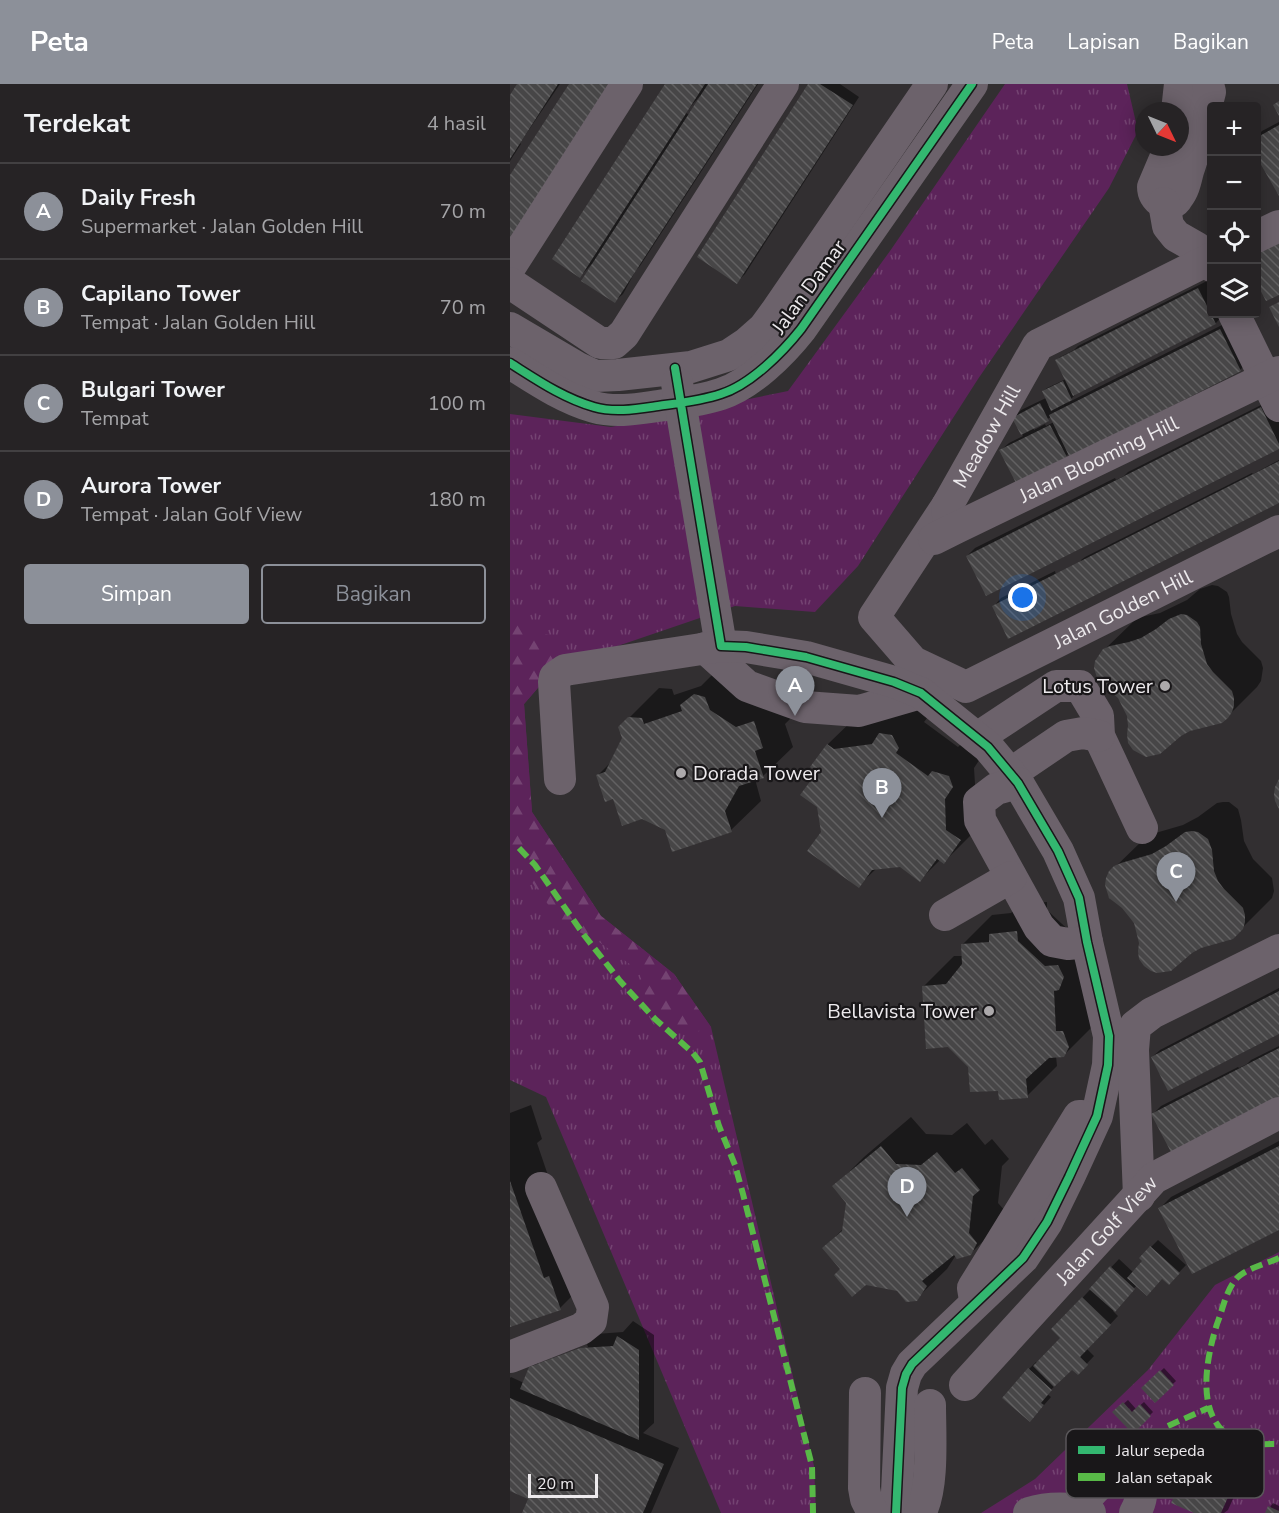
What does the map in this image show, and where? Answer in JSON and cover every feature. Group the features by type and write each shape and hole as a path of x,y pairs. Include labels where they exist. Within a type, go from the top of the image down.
{"street":[{"path":"510,267 627,84"},
{"path":"510,283 600,343 614,343 624,334 783,84"},
{"name":"Jalan Damar","path":"510,328 595,376 691,367 729,355 764,328 932,84"},
{"name":"Jalan Damar","path":"510,363 561,394 597,408 619,410 700,400 723,394 745,382 786,349 972,84"},
{"path":"1178,102 1180,84"},
{"path":"1164,203 1174,202 1182,191 1197,145 1210,92 1208,84"},
{"path":"1166,156 1153,191 1164,203 1168,226 1176,236 1197,248 1207,258"},
{"path":"1261,235 1279,226"},
{"name":"Meadow Hill","path":"951,517 1038,345 1207,262"},
{"path":"1236,318 1272,375 1279,406"},
{"path":"675,368 713,647 747,686 805,707 859,711 921,693"},
{"name":"Jalan Blooming Hill","path":"966,687 913,662 874,617 920,547 951,517 1272,375"},
{"name":"Jalan Golden Hill","path":"966,687 1279,531"},
{"path":"560,779 554,682 560,672 565,669 713,647 746,647 806,657 894,682 921,693 988,747 1014,779 1058,851 1079,898 1109,1036 1108,1065 1098,1116 1047,1222 1023,1258 912,1364 906,1374 901,1399 896,1513"},
{"path":"976,738 1056,686 1080,686 1098,716 1099,736 1142,828"},
{"path":"1087,942 1068,945 1052,941 1039,927 981,820 979,802 1014,779 1066,736 1083,733 1099,736"},
{"path":"945,915 1011,877"},
{"path":"1139,1196 1133,1050 1135,1026 1152,1013 1279,950"},
{"name":"Jalan Golf View","path":"965,1385 1154,1178 1279,1113"},
{"path":"510,1357 581,1329 591,1321 593,1307 541,1188"},
{"path":"865,1393 864,1488 866,1499 873,1513"},
{"path":"920,1513 924,1506 930,1466 935,1407 942,1513"},
{"path":"1135,1513 1141,1498"},
{"path":"1029,1513 1037,1510 1084,1511"}],"green space":[{"path":"1005,84 1127,84 1135,118 1135,137 1109,188 978,379 858,566 815,612 735,606 556,667 524,704 532,812 601,916 674,974 711,1027 814,1466 816,1513 721,1513 546,1097 510,1080 510,414 611,427 788,391 890,251"},
{"path":"510,622 558,638 559,643 556,667 524,704 532,812 601,916 674,974 711,1027 691,1034 680,1031 658,1032 648,1015 643,983 639,973 595,939 563,925 510,852"},
{"path":"1279,1252 1279,1513 981,1513 1035,1479 1066,1449 1066,1498 1264,1498 1264,1429 1087,1429 1148,1370 1215,1285"}],"building":[{"path":"517,84 558,84 510,159 510,95"},
{"path":"569,84 610,84 510,239 510,175"},
{"path":"665,84 705,84 580,278 552,259"},
{"path":"708,84 757,84 615,303 581,281"},
{"path":"808,84 820,84 853,105 737,284 697,257"},
{"path":"1279,101 1279,116 1273,105"},
{"path":"1279,125 1279,196 1261,165 1261,135"},
{"path":"1279,243 1279,295 1266,301 1261,292 1261,252"},
{"path":"1198,288 1207,306 1207,318 1213,318 1216,324 1073,396 1055,360"},
{"path":"1279,302 1279,327 1269,307"},
{"path":"1220,329 1241,371 1070,458 1049,415"},
{"path":"1063,381 1072,400 1051,411 1042,391"},
{"path":"1040,403 1049,421 1021,435 1012,418"},
{"path":"1261,407 1279,444 1279,449 986,596 966,556"},
{"path":"1050,425 1067,457 1016,483 999,450"},
{"path":"1279,461 1279,503 1008,639 992,606"},
{"name":"Lotus Tower","path":"1181,614 1187,615 1200,627 1201,644 1207,664 1232,691 1234,706 1228,718 1222,723 1190,731 1160,754 1146,757 1133,750 1128,743 1127,716 1118,698 1098,681 1094,668 1095,661 1103,649 1141,638 1169,619"},
{"name":"Dorada Tower","path":"694,694 705,697 710,710 736,727 754,721 763,748 755,751 764,778 739,786 725,811 732,832 672,852 665,830 642,819 622,826 613,799 605,802 596,775 605,772 622,738 618,727 628,717 642,718 644,724 682,711 680,705"},
{"path":"879,733 892,735 899,748 896,753 928,776 932,771 949,776 953,787 945,799 946,830 961,840 944,864 937,859 920,882 900,867 872,870 859,888 807,851 821,832 817,807 800,795 817,772 810,767 827,744 834,749 872,744"},
{"path":"1279,779 1279,809 1274,794"},
{"path":"1192,831 1208,839 1218,881 1243,908 1245,922 1243,929 1233,939 1201,948 1171,971 1157,973 1144,966 1139,959 1139,943 1134,923 1122,908 1109,898 1105,885 1106,878 1114,866 1152,854 1185,832"},
{"name":"Bellavista Tower","path":"1017,931 1018,941 1045,966 1058,965 1064,977 1059,990 1054,991 1056,1031 1063,1031 1069,1047 1064,1057 1049,1058 1026,1079 1028,1098 999,1100 998,1091 970,1092 968,1067 948,1047 926,1049 922,986 946,984 962,964 961,944 989,942 989,934"},
{"path":"1279,991 1279,1034 1168,1091 1151,1057"},
{"path":"1279,1048 1279,1099 1172,1154 1151,1114"},
{"path":"881,1146 896,1164 921,1165 937,1152 955,1173 962,1168 980,1190 973,1196 969,1233 977,1243 971,1255 957,1259 954,1255 922,1281 927,1286 917,1301 906,1302 897,1291 866,1285 852,1297 834,1275 840,1269 822,1248 842,1231 846,1203 832,1186"},
{"path":"1279,1146 1279,1230 1192,1274 1158,1208"},
{"path":"510,1181 544,1278 549,1276 561,1310 510,1327"},
{"path":"1150,1246 1180,1273 1169,1285 1162,1279 1147,1296 1127,1278 1142,1261 1139,1258"},
{"path":"1110,1266 1135,1289 1115,1312 1089,1289"},
{"path":"1082,1297 1111,1325 1080,1357 1088,1365 1078,1375 1072,1370 1054,1387 1033,1366 1060,1338 1051,1329"},
{"path":"617,1336 639,1350 639,1440 520,1389 529,1367 580,1348 613,1346"},
{"path":"1028,1368 1052,1390 1041,1403 1044,1405 1030,1422 1002,1398"},
{"path":"1160,1370 1174,1385 1155,1403 1141,1388"},
{"path":"510,1398 664,1464 643,1513 522,1513 528,1499 510,1491"},
{"path":"1123,1402 1132,1412 1140,1404 1151,1416 1138,1429 1128,1429 1112,1412"},
{"path":"1173,1498 1228,1498 1221,1513 1194,1513 1171,1503"},
{"path":"1268,1506 1279,1511 1279,1513 1265,1513"}],"marked path":[{"path":"519,848 535,865 584,935 620,981 655,1019 700,1062 719,1126 735,1165 812,1466 813,1513"},
{"path":"1222,1429 1209,1408 1207,1374 1213,1339 1225,1300 1237,1278 1257,1266 1279,1258"},
{"path":"1168,1426 1208,1408"},
{"path":"1264,1444 1279,1444"}],"cycle path":[{"path":"510,363 572,399 610,410 697,400 732,390 754,376 775,358 801,329 972,84"},
{"path":"675,368 721,646 746,647 806,657 894,682 921,693 988,747 1018,783 1058,851 1079,898 1109,1036 1108,1065 1097,1116 1047,1222 1023,1258 912,1364 906,1374 902,1388 896,1513"}],"place":[{"name":"Lotus Tower","path":"1165,686"},
{"name":"Daily Fresh","path":"795,716"},
{"name":"Dorada Tower","path":"681,773"},
{"name":"Capilano Tower","path":"882,818"},
{"name":"Bulgari Tower","path":"1176,902"},
{"name":"Bellavista Tower","path":"989,1011"},
{"name":"Aurora Tower","path":"907,1217"}]}
